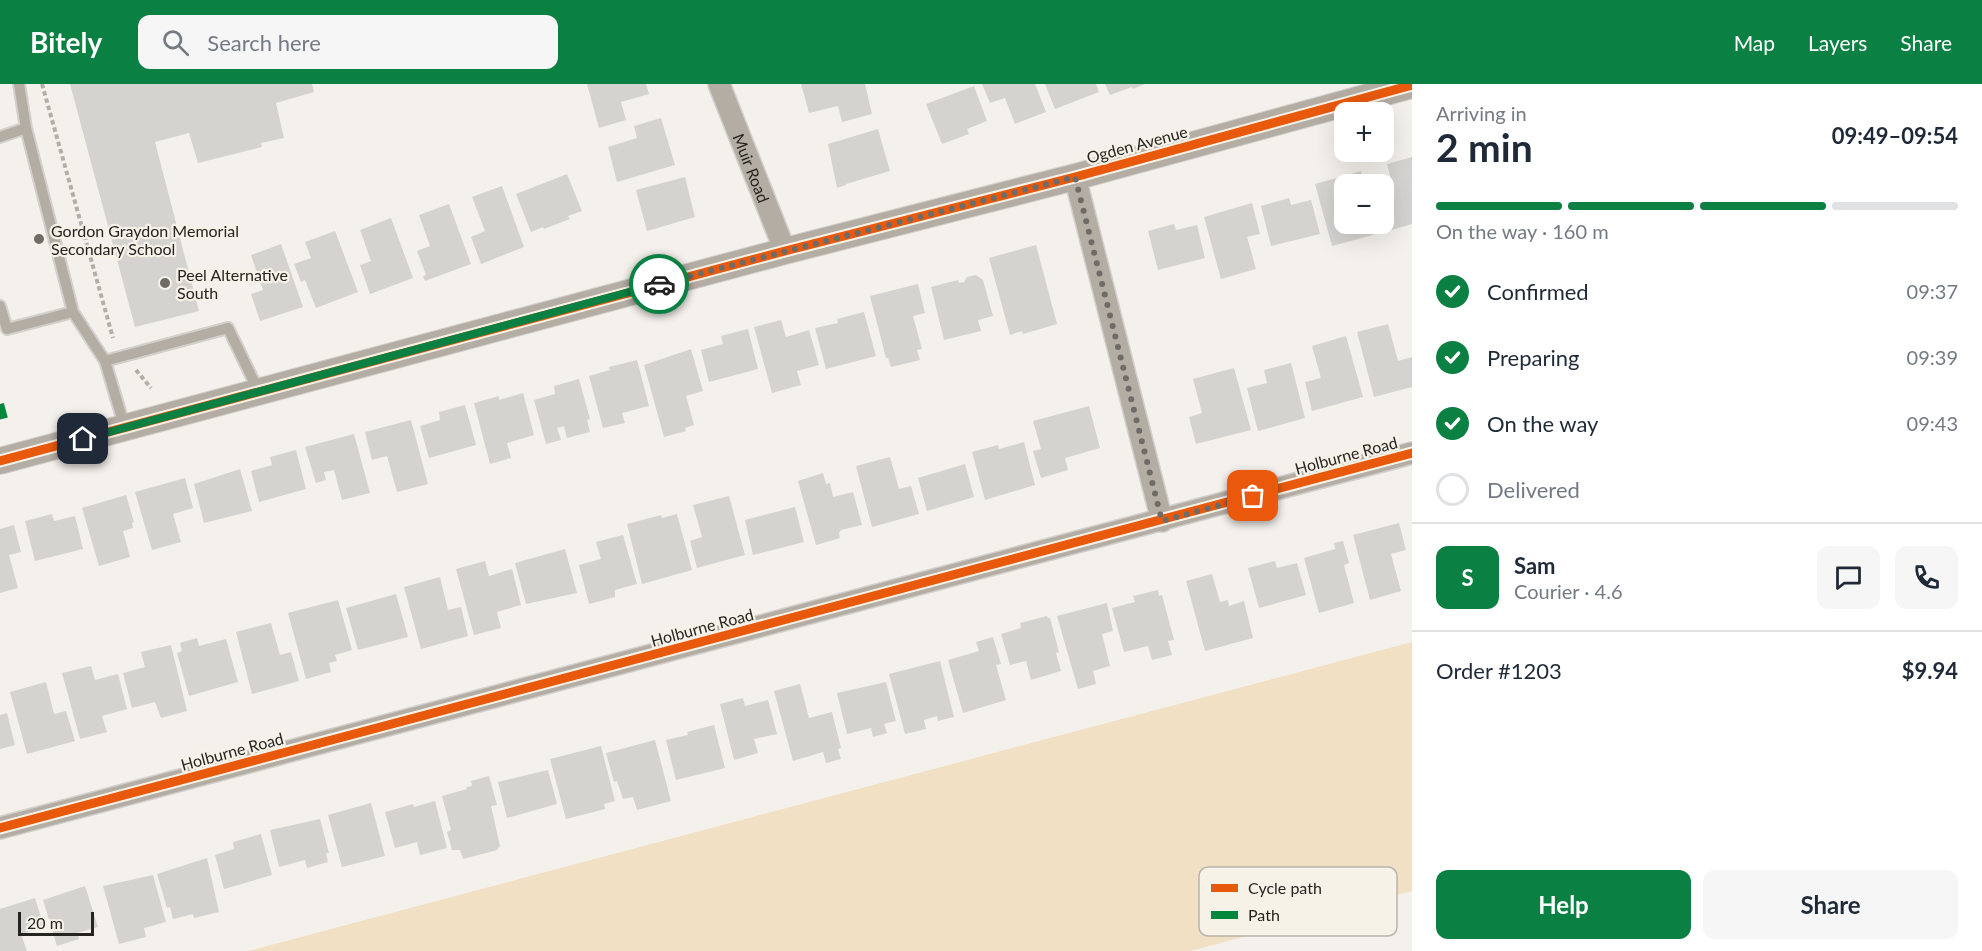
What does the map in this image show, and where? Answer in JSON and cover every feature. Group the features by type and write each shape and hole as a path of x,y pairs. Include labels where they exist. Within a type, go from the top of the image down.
{"street":[{"name":"Muir Road","path":"719,84 785,251"},
{"name":"Ogden Avenue","path":"0,461 785,251 1075,177 1412,85"},
{"path":"1075,177 1162,521"},
{"name":"Holburne Road","path":"0,828 1412,453"}],"lane":[{"path":"19,84 26,128 73,312 105,361 125,428"},
{"path":"0,137 26,128"},
{"path":"0,306 7,329 73,312"},
{"path":"105,361 228,328 260,392"}],"path":[{"path":"42,84 114,342 151,388"}],"shaded area":[{"path":"1412,642 1412,891 1397,895 1397,867 1199,867 1199,936 1246,936 1191,951 248,951"}],"building":[{"path":"70,84 312,84 314,92 276,103 284,138 261,143 262,147 198,163 189,133 155,142 199,311 135,327"},
{"path":"587,84 646,84 649,94 621,102 626,120 599,128"},
{"path":"801,84 865,84 872,114 842,122 838,106 809,113"},
{"path":"982,84 1035,84 1046,112 1015,124 1005,98 990,103"},
{"path":"1045,84 1096,84 1099,92 1055,109"},
{"path":"1105,84 1145,84 1110,95"},
{"path":"974,86 987,121 967,129 969,134 942,144 926,104"},
{"path":"661,118 675,165 617,182 608,147 637,138 634,126"},
{"path":"878,129 890,171 837,188 828,144"},
{"path":"1412,157 1412,224 1394,229 1394,174 1390,174 1387,164"},
{"path":"567,174 582,211 568,216 570,219 531,232 516,194"},
{"path":"685,177 695,217 647,231 636,190"},
{"path":"1334,179 1334,234 1373,235 1332,246 1315,184"},
{"path":"502,186 524,247 481,264 471,237 485,231 472,197"},
{"path":"1289,198 1291,205 1311,200 1320,234 1271,246 1261,206"},
{"path":"1252,203 1260,234 1247,237 1256,269 1221,279 1204,217"},
{"path":"449,204 471,264 425,281 423,276 426,275 417,251 430,246 419,215"},
{"path":"391,218 413,278 370,294 360,265 371,261 360,230"},
{"path":"1174,224 1176,230 1197,225 1205,258 1158,270 1148,231"},
{"path":"335,231 358,292 316,308 305,280 301,282 294,264 311,258 305,242"},
{"path":"281,244 303,307 260,321 251,294 263,290 251,255"},
{"path":"1036,245 1057,324 1023,334 1022,331 1010,335 989,258"},
{"path":"976,275 983,280 993,316 978,320 981,331 944,340 931,287 958,280 959,283 964,282 967,277"},
{"path":"918,284 925,313 913,316 922,349 917,350 920,360 891,367 886,358 870,296"},
{"path":"864,312 876,356 826,369 815,328 838,323 837,319"},
{"path":"781,320 786,337 809,330 819,365 797,371 801,385 772,393 754,327"},
{"path":"1388,324 1398,361 1412,357 1412,387 1374,397 1357,332"},
{"path":"748,329 758,369 709,382 701,350 723,344 721,336"},
{"path":"1346,336 1363,397 1312,411 1305,382 1321,378 1312,346"},
{"path":"691,349 703,391 686,396 694,425 685,428 686,431 664,437 644,365"},
{"path":"637,360 649,406 622,413 625,423 603,428 589,376 610,370 609,367"},
{"path":"1291,363 1305,418 1258,431 1247,388 1267,383 1264,370"},
{"path":"1234,368 1251,430 1196,444 1189,417 1202,413 1193,379"},
{"path":"579,379 590,419 587,420 590,432 567,438 564,426 557,428 561,440 546,444 534,400 555,394 554,386"},
{"path":"523,393 534,435 507,443 511,458 490,464 474,403 499,396 499,400"},
{"path":"465,405 476,445 429,458 420,426 440,420 439,412"},
{"path":"1089,406 1100,448 1065,458 1068,470 1041,478 1033,451 1041,449 1033,421"},
{"path":"411,420 428,484 397,492 387,456 372,460 365,432"},
{"path":"354,434 370,493 342,500 334,470 324,472 326,480 316,483 305,447"},
{"path":"1024,442 1035,485 985,500 972,452 998,445 999,449"},
{"path":"296,450 306,489 259,502 251,471 272,465 270,457"},
{"path":"890,457 899,489 911,486 919,514 872,527 856,466"},
{"path":"965,464 974,497 927,511 918,478"},
{"path":"240,469 252,511 204,523 194,484"},
{"path":"823,473 826,484 830,483 833,497 853,492 862,525 841,530 840,538 816,545 798,481"},
{"path":"185,478 193,508 173,514 181,542 152,550 135,492"},
{"path":"126,495 134,522 132,523 133,528 123,531 130,557 99,566 82,508"},
{"path":"729,496 745,555 697,568 690,541 702,537 693,505"},
{"path":"795,507 804,542 753,555 745,520"},
{"path":"52,514 54,521 75,516 83,549 35,561 25,521"},
{"path":"677,514 692,570 642,584 627,524 661,515 662,518"},
{"path":"1399,523 1406,550 1391,554 1401,591 1370,600 1353,535"},
{"path":"14,525 21,552 9,555 18,588 0,593 0,529"},
{"path":"623,535 637,584 615,590 615,597 589,604 579,565 601,559 596,542"},
{"path":"1343,541 1349,563 1344,565 1354,603 1319,613 1304,558 1335,549 1334,543"},
{"path":"565,549 577,593 526,604 515,563"},
{"path":"485,561 489,576 512,569 521,605 497,612 501,628 474,635 456,569"},
{"path":"1275,561 1277,568 1297,563 1306,595 1259,608 1248,568"},
{"path":"1212,574 1220,602 1228,600 1229,606 1244,601 1253,638 1205,651 1186,581"},
{"path":"440,577 448,610 461,607 468,636 421,649 404,587"},
{"path":"1158,590 1159,596 1162,595 1174,640 1168,641 1172,655 1152,660 1148,646 1124,652 1112,608 1135,602 1133,596"},
{"path":"396,594 408,637 358,650 346,608"},
{"path":"338,600 352,650 335,655 337,661 329,663 331,672 306,679 288,613"},
{"path":"1107,603 1113,631 1102,634 1110,666 1093,671 1096,684 1078,689 1057,616"},
{"path":"1047,616 1050,618 1059,652 1056,653 1061,671 1031,680 1026,661 1010,665 1001,634 1021,628 1020,623"},
{"path":"271,623 280,655 291,652 299,681 252,694 236,632"},
{"path":"993,637 1001,664 996,665 1006,700 963,713 948,660 979,651 976,642"},
{"path":"197,638 199,646 226,639 238,682 189,696 177,653 182,651 180,643"},
{"path":"171,645 187,711 161,718 155,702 132,708 123,673 145,667 141,652"},
{"path":"940,661 954,717 938,721 937,716 924,720 926,729 905,734 889,674"},
{"path":"91,666 95,680 118,674 127,709 102,716 107,732 80,739 62,673"},
{"path":"46,682 54,714 66,711 75,741 27,754 10,692"},
{"path":"886,682 896,721 884,724 887,733 873,737 871,728 847,734 837,693"},
{"path":"800,684 809,718 832,712 841,748 838,749 841,759 826,763 823,752 793,761 774,691"},
{"path":"743,698 745,706 768,700 777,734 754,739 758,753 734,760 720,704"},
{"path":"7,713 15,745 0,749 0,715"},
{"path":"714,725 725,768 676,780 666,740"},
{"path":"655,740 671,801 637,810 633,797 623,799 617,781 614,782 606,753"},
{"path":"601,746 615,801 604,804 605,809 566,819 550,759"},
{"path":"548,770 557,804 507,818 498,782"},
{"path":"489,776 497,805 491,806 500,846 497,850 463,859 460,850 452,850 447,832 451,830 442,796 467,789 466,787 472,786 471,781"},
{"path":"435,801 447,848 420,855 417,842 395,848 385,812"},
{"path":"371,803 385,856 342,867 328,815"},
{"path":"320,819 329,853 326,853 328,862 307,868 305,860 279,867 270,830"},
{"path":"261,834 272,875 224,889 215,855 234,849 233,842"},
{"path":"207,858 219,912 194,918 193,914 173,919 170,907 167,908 157,874"},
{"path":"153,875 166,922 144,928 146,937 119,944 103,886"},
{"path":"85,886 98,927 77,933 79,939 57,946 43,900"},
{"path":"35,898 44,927 21,934 27,951 0,951 0,909"}],"marked path":[{"path":"0,404 6,426"}],"cycle path":[{"path":"0,461 785,251 1075,177 1412,85"},
{"path":"0,828 1412,453"}],"way so far":[{"path":"659,284 1075,177 1162,521 1253,496"}],"place":[{"name":"Gordon Graydon Memorial Secondary School","path":"39,239"},
{"name":"Peel Alternative South","path":"165,283"}],"route":[{"path":"83,439 659,284"}]}
